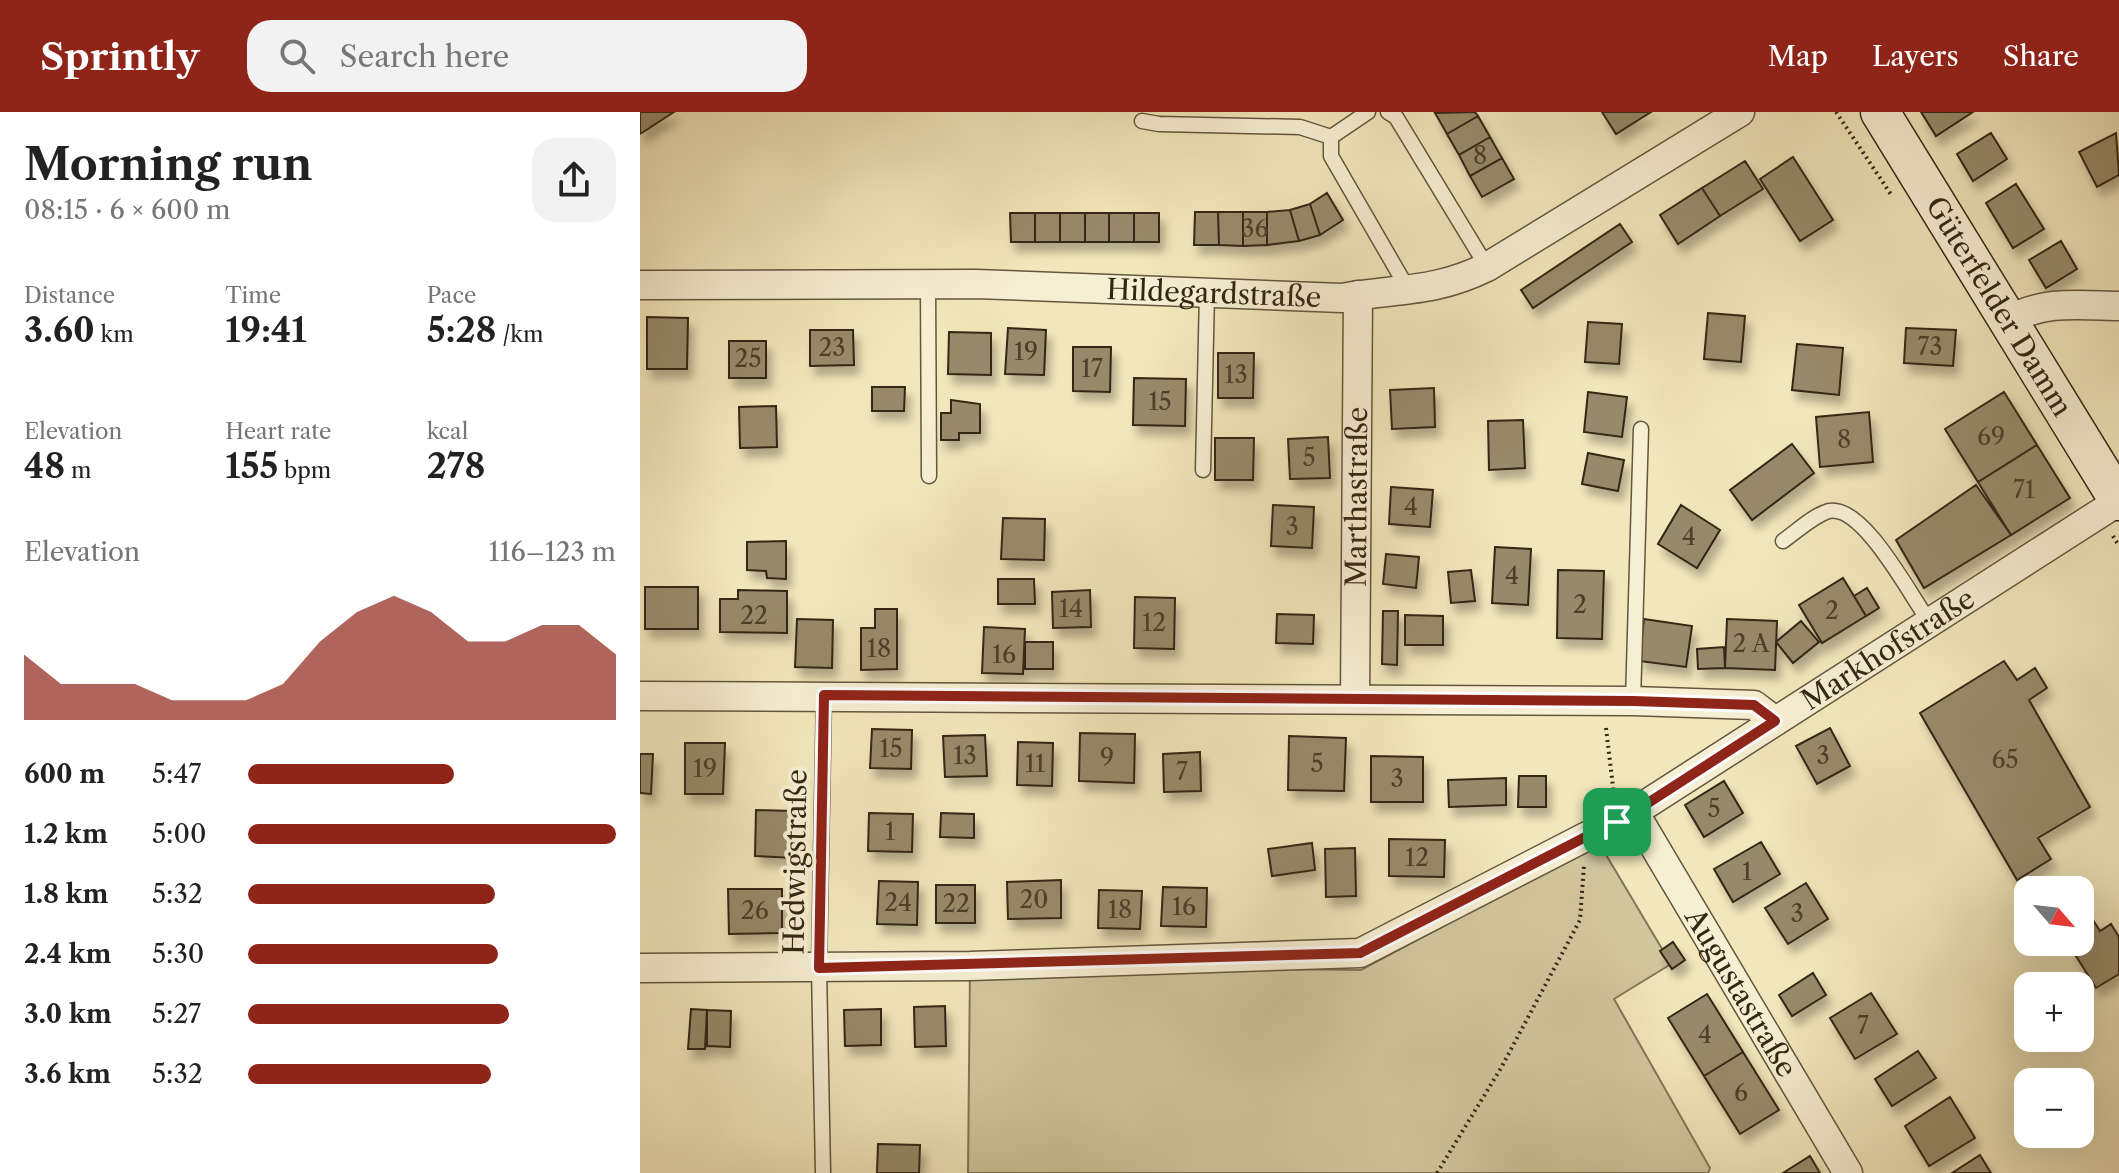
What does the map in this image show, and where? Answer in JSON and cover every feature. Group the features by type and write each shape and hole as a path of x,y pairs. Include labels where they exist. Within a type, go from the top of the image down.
{"street":[{"name":"Hildegardstraße","path":"640,285 928,284 1342,298 1410,293 1455,282 1487,267 1740,112"},
{"name":"Güterfelder Damm","path":"1880,112 2119,501"},
{"name":"Marthastraße","path":"1355,699 1358,295"},
{"path":"2006,321 2029,309 2053,305 2119,306"},
{"name":"Markhofstraße","path":"640,968 819,968 1360,953 1626,817 2119,501"},
{"path":"640,696 1633,701 1754,705 1775,721"},
{"name":"Augustastraße","path":"1626,817 1848,1173"}],"lane":[{"path":"1331,137 1368,112"},
{"path":"1388,112 1396,117 1487,267"},
{"path":"1142,121 1173,125 1300,127 1331,137"},
{"path":"1331,137 1331,156 1336,166 1410,293"},
{"path":"928,284 929,476"},
{"path":"1203,470 1207,293"},
{"path":"1633,701 1641,429"},
{"path":"1783,541 1826,512 1841,510 1864,525 1929,621"},
{"name":"Hedwigstraße","path":"823,1173 819,968 824,695"}],"path":[{"path":"1602,702 1626,817"},
{"path":"1437,1173 1501,1068 1580,920 1586,837"}],"shaded area":[{"path":"1599,843 1671,964 1614,999 1710,1168 1708,1173 968,1173 970,966 1361,970"}],"building":[{"path":"640,112 674,112 640,134"},
{"path":"1475,112 1478,116 1447,134 1435,113"},
{"path":"1602,112 1651,112 1616,134"},
{"path":"1921,112 1973,112 1936,136"},
{"path":"1478,116 1490,137 1459,155 1447,134"},
{"path":"1991,133 2007,159 1973,181 1957,154"},
{"path":"2116,133 2119,175 2097,187 2079,152"},
{"path":"1490,137 1502,158 1470,176 1459,155"},
{"path":"1793,157 1833,220 1800,241 1760,179"},
{"path":"1502,158 1514,179 1482,197 1470,176"},
{"path":"1745,161 1763,189 1720,216 1702,188"},
{"path":"2016,184 2044,229 2013,248 1986,203"},
{"path":"1702,188 1720,216 1678,244 1660,215"},
{"path":"1327,193 1343,220 1320,235 1310,204"},
{"path":"1310,204 1320,235 1299,241 1290,210"},
{"path":"1290,210 1299,241 1267,245 1267,212"},
{"path":"1195,212 1218,212 1219,245 1194,245"},
{"path":"1218,212 1243,212 1243,246 1219,245"},
{"path":"1243,212 1267,212 1267,245 1243,246"},
{"path":"1010,213 1035,213 1035,242 1011,242"},
{"path":"1035,213 1060,213 1060,242 1035,242"},
{"path":"1060,213 1085,213 1085,242 1060,242"},
{"path":"1085,213 1109,213 1109,242 1085,242"},
{"path":"1109,213 1134,213 1134,242 1109,242"},
{"path":"1134,213 1159,213 1159,242 1134,242"},
{"path":"1620,224 1632,242 1533,308 1521,290"},
{"path":"2061,241 2077,269 2046,288 2029,260"},
{"path":"1708,313 1745,316 1741,362 1704,359"},
{"path":"647,317 688,318 687,369 647,369"},
{"path":"1588,322 1622,324 1619,364 1585,362"},
{"path":"1008,328 1046,330 1044,375 1005,374"},
{"path":"1906,328 1956,330 1953,366 1904,363"},
{"path":"810,330 853,330 854,365 810,366"},
{"path":"949,332 991,333 991,375 948,374"},
{"path":"729,341 766,341 766,378 729,378"},
{"path":"1797,344 1843,348 1839,395 1792,390"},
{"path":"1073,347 1111,347 1110,392 1073,391"},
{"path":"1218,353 1254,353 1253,398 1218,398"},
{"path":"1134,378 1186,379 1185,426 1133,425"},
{"path":"872,387 905,387 904,411 872,411"},
{"path":"1434,388 1435,427 1392,429 1390,390"},
{"path":"1588,392 1627,397 1622,437 1584,432"},
{"path":"2004,392 2037,445 1978,482 1945,429"},
{"path":"951,400 980,404 980,433 959,433 959,440 941,440 941,413 951,413"},
{"path":"776,406 777,447 740,448 739,407"},
{"path":"1869,412 1873,462 1820,467 1816,417"},
{"path":"1523,420 1525,468 1489,470 1488,421"},
{"path":"1328,437 1330,478 1290,479 1288,439"},
{"path":"1215,438 1254,438 1253,480 1215,480"},
{"path":"1792,444 1814,473 1752,520 1730,490"},
{"path":"2037,445 2070,498 2011,535 1978,482"},
{"path":"1588,453 1624,460 1618,491 1582,484"},
{"path":"1976,485 2011,535 1924,588 1896,540"},
{"path":"1391,487 1433,490 1430,527 1389,524"},
{"path":"1273,505 1314,507 1312,548 1271,546"},
{"path":"1681,505 1720,530 1697,568 1658,544"},
{"path":"1003,518 1045,519 1044,560 1001,559"},
{"path":"786,541 786,579 767,578 766,571 747,570 747,542"},
{"path":"1495,547 1531,549 1528,605 1492,603"},
{"path":"1386,554 1419,557 1416,588 1383,584"},
{"path":"1471,570 1475,601 1451,603 1448,572"},
{"path":"1558,570 1604,571 1602,639 1557,638"},
{"path":"1843,578 1866,616 1822,643 1799,605"},
{"path":"998,579 1034,579 1035,604 998,604"},
{"path":"645,587 698,587 698,629 645,629"},
{"path":"1867,588 1879,608 1866,616 1854,596"},
{"path":"738,590 787,591 787,633 720,632 720,599 738,599"},
{"path":"1090,590 1091,627 1053,628 1052,592"},
{"path":"1135,597 1175,598 1174,649 1134,648"},
{"path":"875,609 897,609 897,669 861,670 861,628 875,628"},
{"path":"1383,611 1398,611 1397,665 1382,664"},
{"path":"1277,614 1314,615 1313,644 1276,643"},
{"path":"1405,615 1443,616 1443,645 1405,645"},
{"path":"797,619 833,620 832,668 795,667"},
{"path":"1644,619 1692,626 1686,667 1639,661"},
{"path":"1727,619 1777,621 1775,670 1725,668"},
{"path":"1801,621 1819,642 1793,663 1776,642"},
{"path":"984,627 1025,629 1023,674 982,673"},
{"path":"1025,642 1053,642 1053,669 1025,669"},
{"path":"1724,647 1725,668 1698,669 1697,649"},
{"path":"2004,661 2017,680 2035,668 2047,688 2029,700 2090,807 2038,838 2051,859 2023,876 2015,876 1920,713"},
{"path":"1830,728 1850,766 1817,784 1796,746"},
{"path":"872,729 912,730 911,769 870,768"},
{"path":"1080,733 1135,734 1134,783 1079,781"},
{"path":"985,735 987,776 945,777 943,736"},
{"path":"1289,736 1346,738 1344,791 1288,790"},
{"path":"1018,742 1053,743 1052,786 1017,785"},
{"path":"685,743 725,743 723,794 685,794"},
{"path":"1200,752 1201,791 1164,792 1163,754"},
{"path":"640,754 653,754 651,794 640,793"},
{"path":"1371,756 1423,757 1423,802 1371,802"},
{"path":"1519,776 1546,776 1546,807 1518,807"},
{"path":"1506,778 1506,805 1449,807 1448,780"},
{"path":"1724,781 1743,813 1704,837 1685,805"},
{"path":"756,810 795,811 794,858 755,856"},
{"path":"869,813 913,814 912,852 868,851"},
{"path":"941,813 974,814 974,838 940,837"},
{"path":"1389,839 1445,840 1444,877 1389,876"},
{"path":"1761,842 1780,874 1733,902 1714,869"},
{"path":"1312,843 1315,870 1272,876 1268,849"},
{"path":"1355,848 1356,896 1326,897 1325,849"},
{"path":"1061,880 1061,918 1008,919 1007,882"},
{"path":"879,881 918,882 917,925 877,924"},
{"path":"1806,883 1828,919 1788,944 1765,908"},
{"path":"936,885 975,885 975,923 936,923"},
{"path":"1163,887 1207,888 1206,927 1161,926"},
{"path":"728,889 782,889 782,933 729,934"},
{"path":"1099,890 1142,891 1140,929 1098,928"},
{"path":"2094,922 2100,931 2111,924 2119,937 2119,974 2096,988 2094,972 2086,972 2076,956 2094,956"},
{"path":"1673,942 1685,960 1672,969 1660,951"},
{"path":"1813,973 1826,995 1792,1016 1779,995"},
{"path":"1871,993 1897,1034 1855,1059 1830,1018"},
{"path":"1707,994 1743,1052 1704,1076 1668,1018"},
{"path":"945,1006 946,1046 915,1047 914,1007"},
{"path":"691,1009 707,1010 705,1049 688,1049"},
{"path":"881,1009 881,1045 845,1046 844,1010"},
{"path":"707,1010 731,1011 730,1047 707,1046"},
{"path":"1918,1051 1936,1078 1892,1106 1875,1079"},
{"path":"1743,1052 1779,1110 1740,1134 1704,1076"},
{"path":"1950,1097 1975,1138 1929,1166 1905,1126"},
{"path":"878,1144 920,1145 919,1173 877,1173"},
{"path":"1980,1155 1991,1173 1952,1173"},
{"path":"1810,1156 1820,1173 1783,1173"}],"route":[{"path":"824,695 1633,701 1754,705 1775,721 1617,822 1360,953 819,968 824,695"}]}
